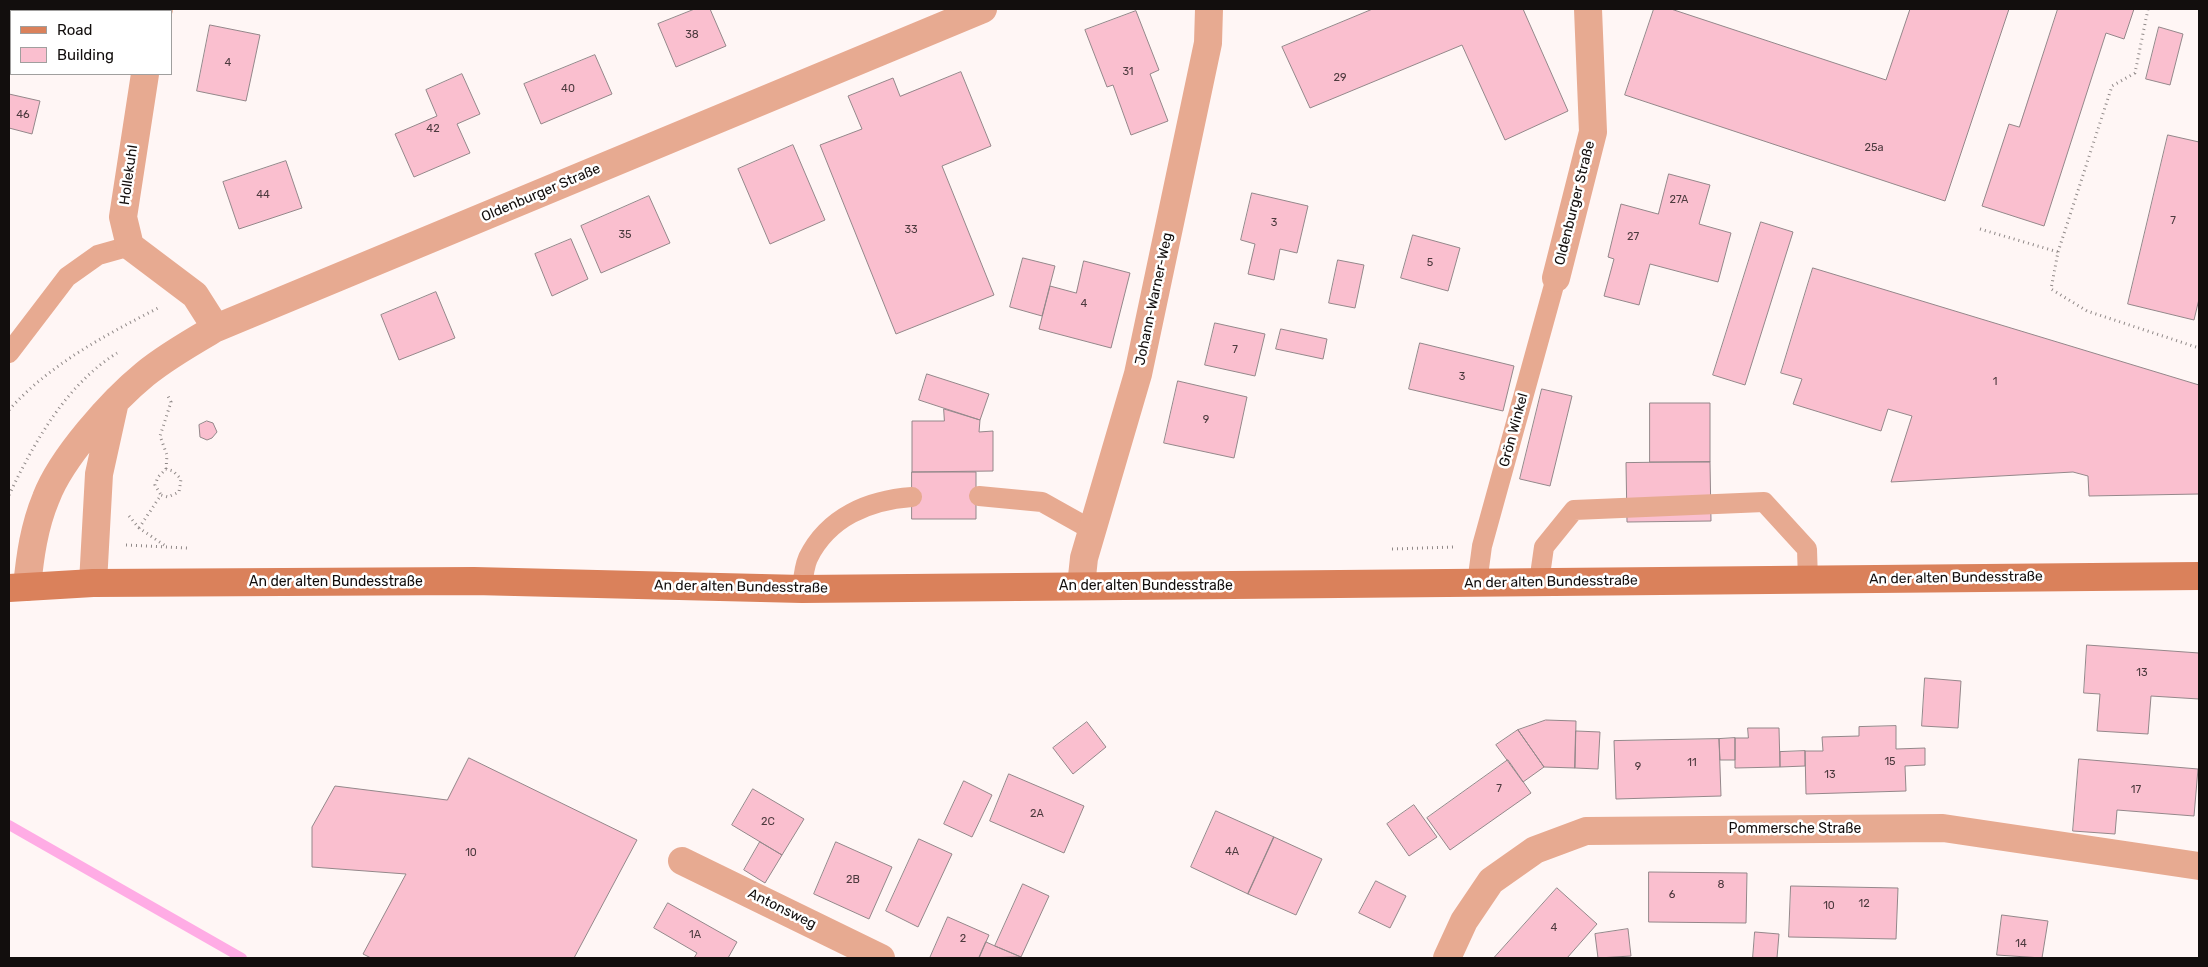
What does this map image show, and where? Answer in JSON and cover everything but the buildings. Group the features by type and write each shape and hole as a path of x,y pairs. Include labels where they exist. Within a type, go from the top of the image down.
{"street":[{"name":"Oldenburger Straße","path":"92,583 18,588 46,496 74,449 145,374 216,328 983,9"},
{"name":"Johann-Warner-Weg","path":"1081,586 1084,558 1138,374 1208,44 1209,9"},
{"name":"Oldenburger Straße","path":"1556,278 1593,132 1588,9"},
{"name":"Hollekuhl","path":"130,246 123,217 145,75"},
{"path":"130,246 195,295 216,328"},
{"path":"92,583 99,474 115,404"},
{"name":"An der alten Bundesstraße","path":"92,583 474,581 802,589 2199,576"},
{"name":"Pommersche Straße","path":"1447,958 1464,922 1491,881 1535,850 1586,831 1943,828 2199,866"},
{"name":"Antonsweg","path":"682,861 881,958"}],"lane":[{"path":"9,353 67,277 98,255 130,246"},
{"name":"Grön Winkel","path":"1477,583 1482,546 1556,278"},
{"path":"979,496 1042,502 1092,530"},
{"path":"802,589 807,560 823,535 845,515 888,499 912,497"},
{"path":"1539,582 1544,547 1574,510 1764,502 1807,549 1808,580"}],"path":[{"path":"2148,9 2135,73 2112,86 2058,252 2051,289 2087,311 2199,348"},
{"path":"1980,229 2058,252"},
{"path":"9,410 24,392 66,360 104,336 162,306 195,295"},
{"path":"166,391 171,402 160,436 167,455 166,469 158,477 155,485 161,495 168,497 179,492 181,479 174,471 166,469"},
{"path":"139,528 161,495"},
{"path":"128,514 139,528 167,547"}],"waterway":[{"path":"9,825 242,958"}]}
